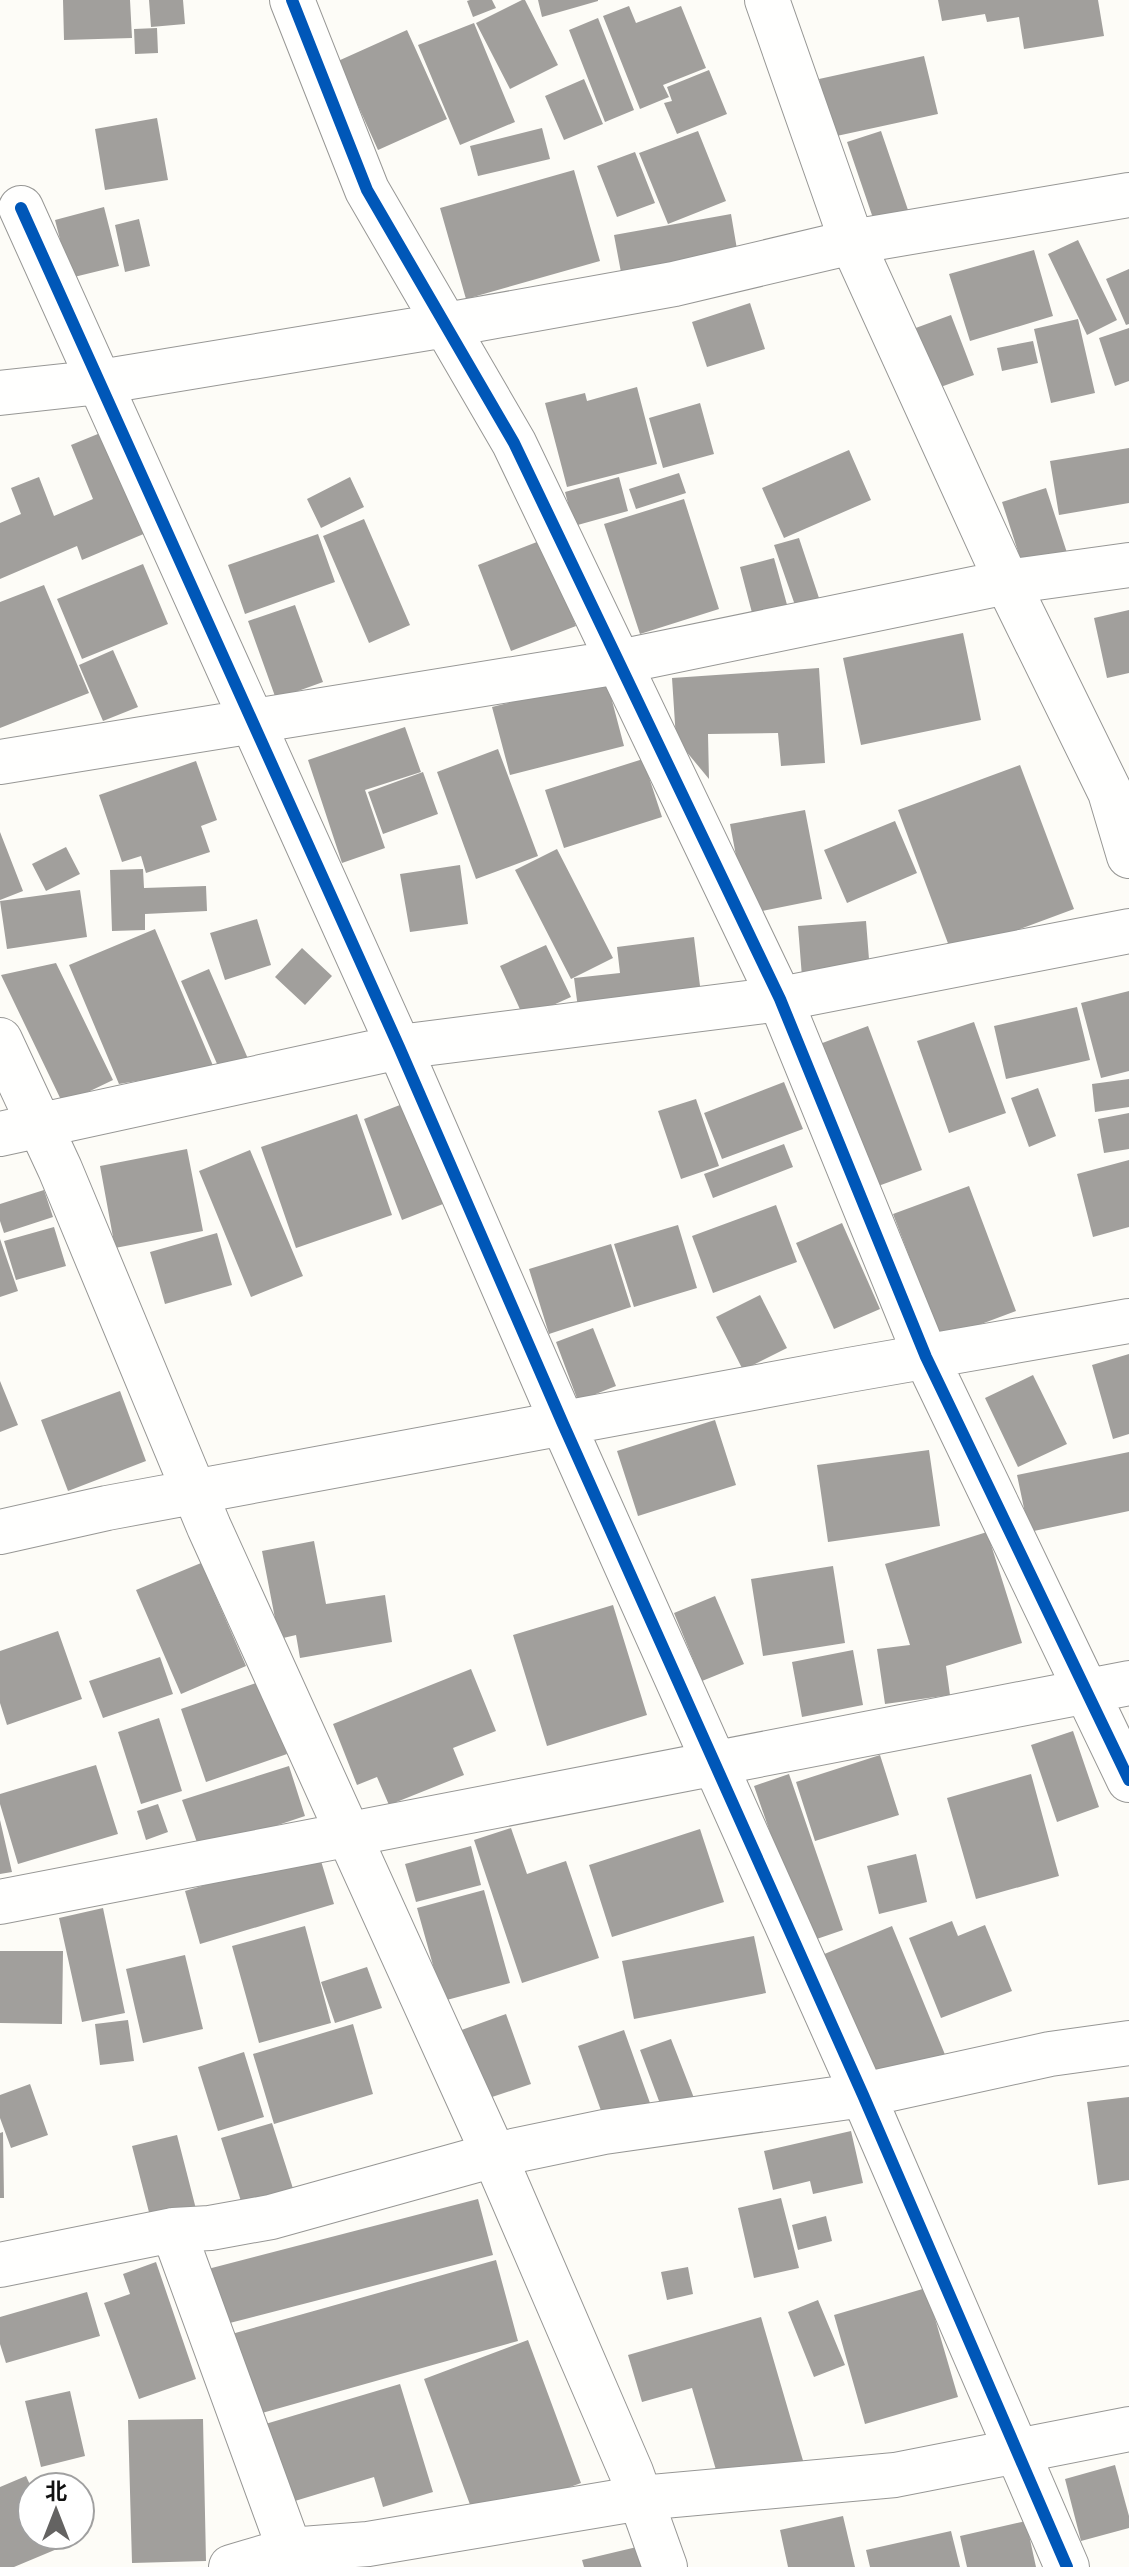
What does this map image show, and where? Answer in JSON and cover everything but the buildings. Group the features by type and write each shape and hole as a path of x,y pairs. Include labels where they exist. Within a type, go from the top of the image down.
{"street":[{"path":"292,0 367,190 514,443 780,999 926,1357 1129,1780"},
{"path":"767,0 852,242 1007,582 1110,792 1129,856"},
{"path":"0,393 100,382 446,325 674,284 852,242 1129,195"},
{"path":"21,208 399,1047 563,1424 863,2095 1067,2567"},
{"path":"0,762 619,662 1007,582 1129,565"},
{"path":"20,1129 399,1047 780,999 1129,931"},
{"path":"0,1040 20,1129 194,1492 494,2155 641,2498 665,2567"},
{"path":"0,1532 194,1492 1129,1321"},
{"path":"0,1902 1129,1683"},
{"path":"0,2265 173,2230 210,2228 271,2217 494,2155 604,2132 863,2095 1050,2054 1129,2043"},
{"path":"173,2230 292,2559"},
{"path":"231,2567 641,2498 895,2475 1129,2429"}],"cycle path":[{"path":"292,0 367,190 514,443 780,999 926,1357 1129,1780"},
{"path":"21,208 399,1047 563,1424 863,2095 1067,2567"}]}
